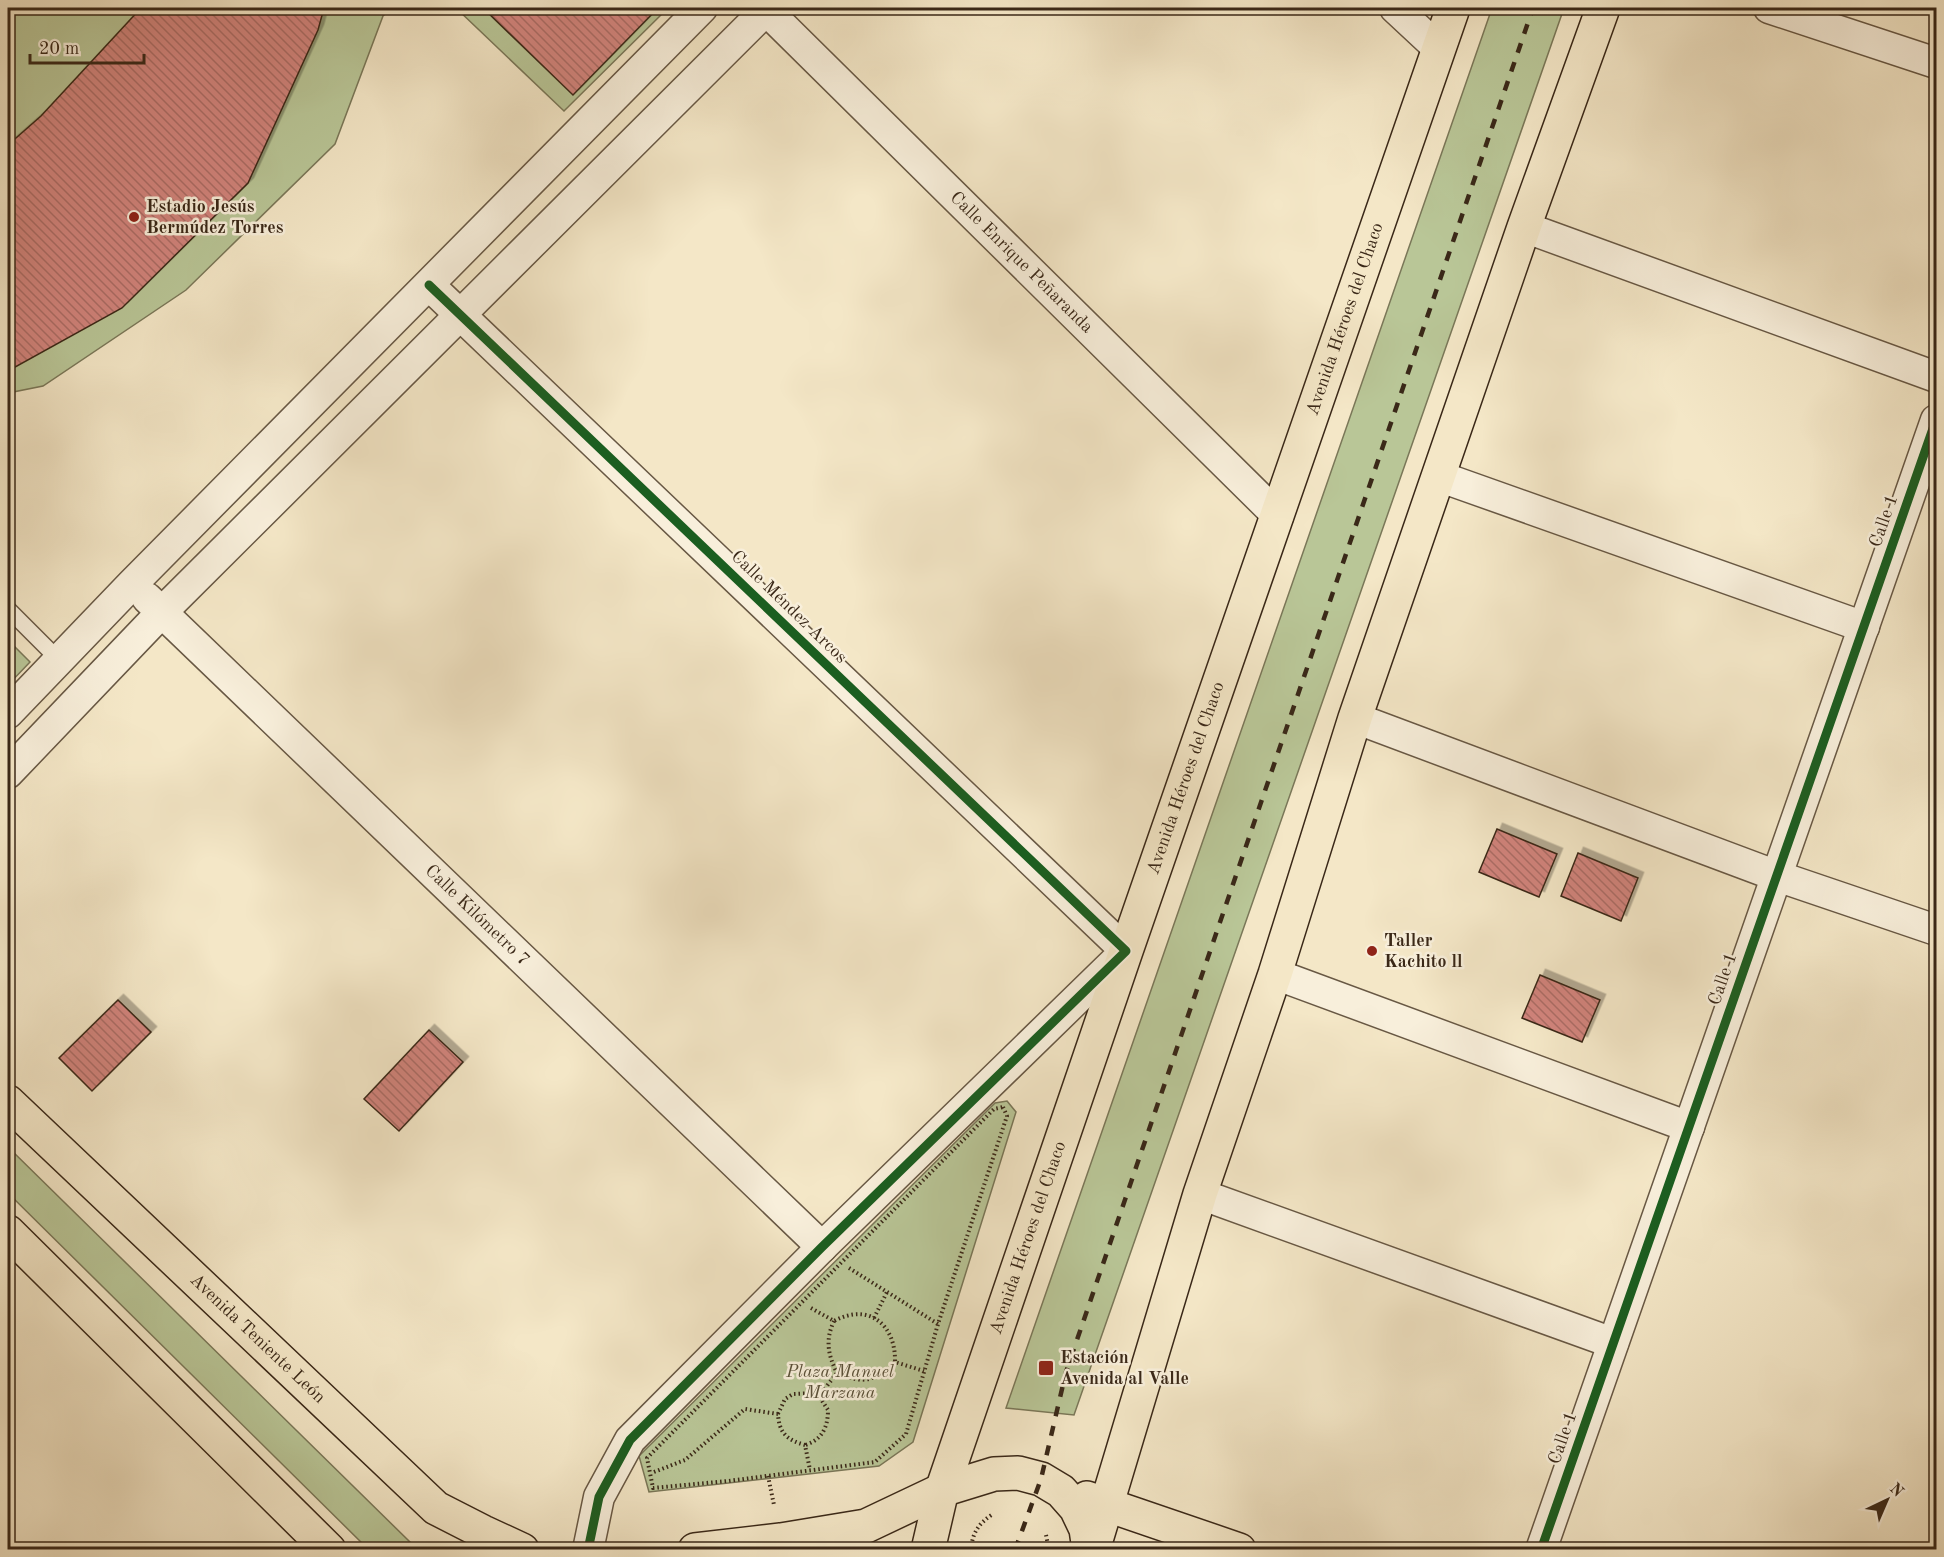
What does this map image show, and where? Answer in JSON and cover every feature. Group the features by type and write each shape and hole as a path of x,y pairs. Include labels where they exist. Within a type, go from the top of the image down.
{"main road":[{"name":"Avenida Héroes del Chaco","path":"930,1546 957,1486 1126,951 1453,8"},
{"path":"1091,1550 1200,1194 1275,974 1355,718 1524,227 1603,8"},
{"name":"Avenida Teniente León","path":"8,1102 436,1508 522,1550"},
{"path":"8,1232 329,1550"},
{"path":"695,1550 782,1540 866,1526 957,1486 994,1474 1018,1473 1041,1479 1106,1506 1239,1550"},
{"path":"1041,1479 1060,1491 1076,1508 1086,1529 1091,1550"}],"street":[{"path":"8,713 132,584 702,8"},
{"path":"8,772 161,613 766,8"},
{"name":"Calle Enrique Peñaranda","path":"766,8 1278,516"},
{"path":"1395,8 1440,49"},
{"path":"1769,8 1936,63"},
{"path":"1524,227 1936,377"},
{"name":"Calle Méndez Arcos","path":"429,285 1126,951"},
{"name":"Calle 1","path":"1541,1550 1936,420"},
{"path":"1438,476 1864,627"},
{"name":"Calle Kilómetro 7","path":"132,584 832,1255"},
{"path":"1355,718 1777,876 1936,930"},
{"path":"588,1550 599,1497 630,1440 832,1255 1126,951"},
{"path":"1275,974 1689,1127"},
{"path":"1200,1194 1613,1343"}],"lane":[{"path":"8,609 59,660"}],"path":[{"path":"1003,1107 1007,1116 938,1324 906,1434 876,1462 653,1488 647,1458 802,1302 832,1255 994,1109 1003,1107"},
{"path":"832,1255 938,1324"},
{"path":"873,1317 887,1292"},
{"path":"802,1302 834,1321"},
{"path":"863,1314 873,1317 892,1336 895,1362 882,1374 865,1381 837,1373 828,1347 829,1333 834,1321 853,1315 863,1314"},
{"path":"895,1362 924,1371"},
{"path":"819,1396 837,1373"},
{"path":"813,1393 819,1396 828,1410 825,1431 814,1442 805,1445 794,1442 783,1434 778,1425 778,1414 785,1399 793,1394 813,1393"},
{"path":"650,1473 685,1460 745,1409 778,1414"},
{"path":"805,1445 810,1470"},
{"path":"971,1550 974,1533 981,1522 998,1512"},
{"path":"1043,1529 1049,1550"}],"green space":[{"name":"Estadio Jesús Bermúdez Torres","path":"8,8 391,8 383,16 335,144 186,290 43,386 8,393"},
{"path":"456,8 668,8 564,111"},
{"path":"1492,8 1564,8 1074,1415 1006,1408"},
{"path":"8,640 30,662 8,685"},
{"name":"Plaza Manuel Marzana","path":"1007,1101 1016,1112 913,1442 879,1466 649,1492 639,1456 995,1103"},
{"path":"8,1147 412,1544 406,1549 368,1549 8,1193"}],"building":[{"name":"Estadio Jesús Bermúdez Torres","path":"141,8 324,8 318,30 248,183 122,308 8,371 8,145 41,116"},
{"path":"483,8 658,8 573,95"},
{"path":"1497,829 1557,854 1539,897 1479,872"},
{"path":"1578,853 1638,878 1621,921 1561,896"},
{"path":"1540,975 1600,1000 1582,1042 1522,1018"},
{"path":"118,1000 151,1032 92,1091 59,1058"},
{"path":"429,1030 463,1062 399,1131 364,1099"}],"railway":[{"path":"1015,1550 1041,1479 1066,1372 1533,8"}],"cycle path":[{"path":"429,285 1126,951 822,1247 630,1440 599,1497 588,1550"},
{"path":"1541,1550 1936,420"}],"place":[{"name":"Estadio Jesús Bermúdez Torres","path":"134,217"},
{"name":"Taller Kachito ll","path":"1372,951"},
{"name":"Estación Avenida al Valle","path":"1046,1368"}]}
